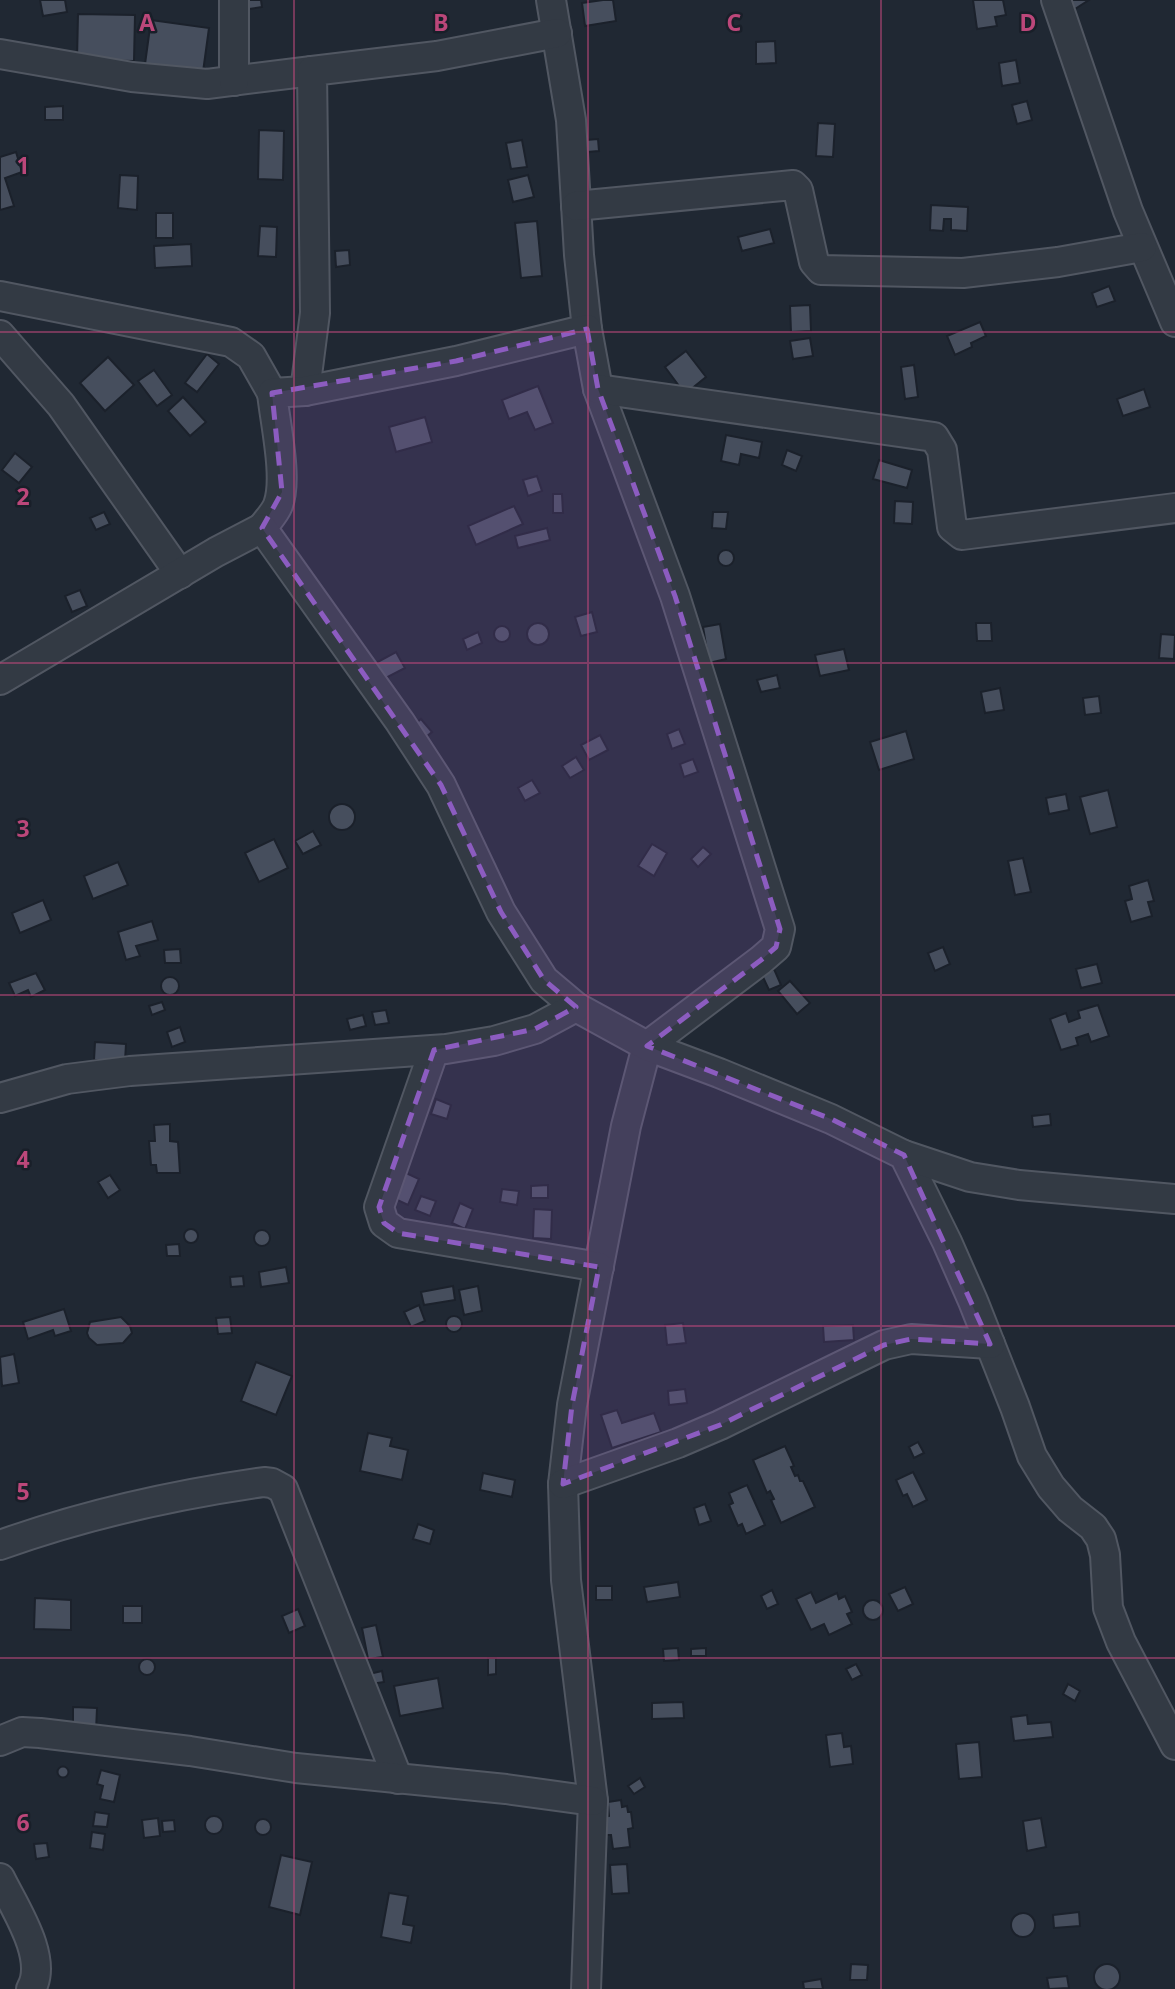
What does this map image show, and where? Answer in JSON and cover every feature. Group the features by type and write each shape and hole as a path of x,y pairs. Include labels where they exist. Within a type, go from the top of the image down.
{"street":[{"path":"234,0 234,81"},
{"path":"551,0 570,120 587,329 598,389 675,596 780,929 776,947 647,1046 626,1126 572,1405 563,1483 566,1580 593,1801 586,1989"},
{"path":"1056,0 1128,211 1175,322"},
{"path":"0,54 132,77 207,84 437,56 556,33"},
{"path":"304,391 315,313 312,71"},
{"path":"576,206 793,185 798,190 814,262 821,270 963,273 1058,262 1142,247"},
{"path":"0,296 231,342 251,356 272,393 282,478 282,492 277,508 262,528 0,680"},
{"path":"272,393 304,391 456,361 587,329"},
{"path":"0,335 61,405 180,574"},
{"path":"598,389 934,437 942,450 951,527 957,534 1175,508"},
{"path":"262,528 400,722 441,785 501,912 544,980 576,1007 647,1046 831,1119 904,1156 970,1177 1019,1185 1175,1199"},
{"path":"0,1098 67,1079 434,1050 494,1041 536,1029 576,1007"},
{"path":"434,1050 379,1207 384,1223 398,1233 600,1267"},
{"path":"904,1156 947,1242 990,1344 1032,1456 1051,1487 1070,1509 1093,1527 1101,1539 1105,1555 1108,1608 1121,1642 1175,1745"},
{"path":"563,1483 709,1429 884,1345 911,1339 990,1344"},
{"path":"0,1545 95,1514 205,1490 264,1482 283,1489 398,1779"},
{"path":"0,1741 22,1732 40,1733 190,1751 296,1768 506,1789 593,1801"},
{"path":"0,1878 29,1936 35,1957 36,1980 31,1989"}],"highlighted area":[{"path":"587,329 598,389 675,596 780,929 776,947 647,1046 831,1119 904,1155 990,1344 911,1339 884,1345 720,1425 563,1484 572,1405 599,1267 398,1233 384,1223 379,1207 434,1050 535,1029 576,1007 544,980 501,912 441,785 262,528 282,492 272,393 456,361"}],"building":[{"path":"40,0 65,0 67,12 43,16"},
{"path":"240,0 261,0 262,7 242,10"},
{"path":"613,0 616,21 585,26 582,3"},
{"path":"973,0 1003,0 1006,15 995,17 997,26 977,29"},
{"path":"1069,0 1089,0 1075,9"},
{"path":"78,14 135,15 134,61 77,60"},
{"path":"151,20 209,28 203,72 145,64"},
{"path":"775,41 776,63 756,64 756,42"},
{"path":"1016,60 1020,83 1002,86 999,63"},
{"path":"1027,101 1032,120 1017,124 1012,105"},
{"path":"63,106 63,120 45,120 45,107"},
{"path":"818,123 835,124 833,157 816,156"},
{"path":"259,130 284,131 283,180 258,179"},
{"path":"598,139 599,151 587,152 586,140"},
{"path":"522,140 527,167 511,169 506,143"},
{"path":"16,152 22,172 5,178 14,206 0,210 0,157"},
{"path":"120,175 138,176 137,210 118,208"},
{"path":"528,175 534,197 513,202 508,180"},
{"path":"931,205 968,207 967,231 951,230 951,219 944,219 943,231 930,230"},
{"path":"156,213 173,213 173,238 156,238"},
{"path":"537,221 542,276 521,278 515,223"},
{"path":"260,226 277,227 276,257 258,256"},
{"path":"770,229 774,243 742,251 738,237"},
{"path":"191,244 192,266 155,268 154,246"},
{"path":"349,250 350,265 336,267 335,251"},
{"path":"1109,286 1115,301 1097,307 1092,293"},
{"path":"810,305 811,331 791,332 790,306"},
{"path":"980,322 986,336 955,355 947,336"},
{"path":"810,338 813,356 793,359 790,341"},
{"path":"686,351 706,377 685,394 665,367"},
{"path":"207,354 219,364 197,392 185,383"},
{"path":"108,357 134,385 105,411 80,383"},
{"path":"914,365 918,397 905,399 901,367"},
{"path":"154,370 172,395 157,406 138,381"},
{"path":"538,386 553,423 535,430 527,412 509,419 502,400"},
{"path":"1144,389 1150,407 1123,416 1117,399"},
{"path":"183,397 206,422 190,436 168,411"},
{"path":"425,417 432,442 396,452 389,427"},
{"path":"726,435 762,442 759,458 741,454 739,465 721,461"},
{"path":"787,450 802,456 796,471 782,465"},
{"path":"15,453 32,467 19,483 2,470"},
{"path":"879,460 912,470 907,488 873,479"},
{"path":"537,476 542,491 528,496 523,480"},
{"path":"553,494 562,494 563,513 553,513"},
{"path":"895,501 913,502 912,524 894,523"},
{"path":"514,506 523,524 476,545 468,526"},
{"path":"104,512 110,524 96,530 90,518"},
{"path":"713,512 728,512 726,529 712,528"},
{"path":"547,528 550,540 518,548 515,536"},
{"path":"726,550 734,558 726,566 718,558"},
{"path":"80,590 87,606 72,612 65,596"},
{"path":"592,612 597,632 581,636 575,617"},
{"path":"538,623 546,626 549,634 546,642 538,645 530,642 527,634 530,626"},
{"path":"976,623 991,623 992,641 977,641"},
{"path":"720,624 726,659 709,663 703,627"},
{"path":"502,626 508,628 508,640 502,642 496,640 494,634 496,628"},
{"path":"478,632 482,643 467,650 463,639"},
{"path":"1161,634 1175,635 1174,659 1159,658"},
{"path":"844,649 849,670 820,676 815,655"},
{"path":"396,652 405,668 380,681 372,665"},
{"path":"777,675 780,688 761,692 757,680"},
{"path":"1000,688 1004,710 985,713 981,692"},
{"path":"1099,696 1101,713 1085,715 1083,698"},
{"path":"421,719 432,732 421,741 411,727"},
{"path":"679,729 685,744 672,749 667,734"},
{"path":"906,731 914,759 879,770 870,742"},
{"path":"600,735 608,750 589,760 581,745"},
{"path":"576,757 584,770 570,778 562,766"},
{"path":"693,759 698,772 684,777 680,764"},
{"path":"532,780 540,793 525,801 518,788"},
{"path":"1108,790 1117,827 1090,834 1080,797"},
{"path":"1066,794 1069,810 1049,814 1046,798"},
{"path":"342,804 351,808 355,817 351,826 342,830 333,826 329,817 333,808"},
{"path":"313,831 321,845 303,854 295,841"},
{"path":"274,839 288,868 259,882 245,853"},
{"path":"652,844 667,853 654,876 638,866"},
{"path":"703,847 711,854 698,867 691,859"},
{"path":"1023,858 1031,892 1015,895 1008,861"},
{"path":"118,862 128,885 93,899 84,876"},
{"path":"1148,880 1154,901 1148,902 1152,916 1131,922 1125,901 1132,899 1129,886"},
{"path":"43,900 51,920 20,933 12,913"},
{"path":"152,921 158,940 136,946 140,956 126,960 118,932"},
{"path":"943,947 950,964 935,971 928,953"},
{"path":"180,949 181,963 165,963 164,950"},
{"path":"1097,964 1102,983 1081,988 1076,969"},
{"path":"774,969 781,985 769,990 762,975"},
{"path":"36,973 45,990 31,997 28,990 15,996 9,983"},
{"path":"170,977 176,980 179,986 176,992 170,995 164,992 161,986 164,980"},
{"path":"790,981 810,1003 797,1014 778,991"},
{"path":"162,1002 165,1010 152,1015 149,1006"},
{"path":"1098,1005 1109,1036 1091,1042 1088,1034 1076,1038 1078,1045 1061,1050 1050,1019 1066,1013 1069,1022 1080,1018 1078,1011"},
{"path":"386,1010 389,1023 375,1025 372,1012"},
{"path":"363,1015 366,1026 350,1030 347,1019"},
{"path":"180,1027 185,1042 172,1047 167,1032"},
{"path":"95,1042 126,1044 125,1061 94,1060"},
{"path":"436,1099 451,1105 447,1119 431,1114"},
{"path":"1050,1114 1051,1125 1033,1127 1032,1116"},
{"path":"170,1124 170,1141 178,1142 180,1173 157,1173 156,1165 151,1165 149,1141 155,1141 154,1125"},
{"path":"404,1172 419,1179 408,1205 393,1198"},
{"path":"110,1175 120,1190 108,1198 98,1182"},
{"path":"548,1185 548,1198 531,1198 531,1186"},
{"path":"502,1189 519,1191 517,1205 500,1202"},
{"path":"421,1196 436,1201 430,1216 415,1210"},
{"path":"460,1203 473,1209 465,1229 452,1223"},
{"path":"534,1209 552,1210 551,1239 533,1238"},
{"path":"191,1229 196,1231 196,1241 191,1243 186,1241 184,1236 186,1231"},
{"path":"259,1230 265,1230 270,1238 268,1244 259,1246 254,1241 254,1235"},
{"path":"179,1244 180,1256 167,1256 166,1245"},
{"path":"286,1267 289,1283 261,1287 259,1272"},
{"path":"243,1276 244,1286 231,1287 230,1277"},
{"path":"453,1286 455,1300 424,1305 421,1292"},
{"path":"478,1286 482,1311 464,1315 459,1290"},
{"path":"419,1305 425,1321 411,1327 404,1312"},
{"path":"64,1309 71,1331 55,1336 53,1330 28,1339 23,1322"},
{"path":"451,1316 457,1316 462,1324 460,1330 451,1332 446,1327 446,1321"},
{"path":"121,1317 130,1326 132,1333 123,1343 97,1345 89,1338 87,1333 90,1322"},
{"path":"230,1317 232,1333 218,1334 216,1318"},
{"path":"683,1323 686,1343 667,1345 665,1325"},
{"path":"853,1325 854,1340 824,1342 823,1326"},
{"path":"14,1354 19,1383 2,1386 0,1357"},
{"path":"256,1362 292,1376 276,1415 241,1401"},
{"path":"685,1389 687,1403 669,1405 668,1391"},
{"path":"617,1410 622,1423 654,1413 661,1432 612,1448 601,1415"},
{"path":"368,1433 392,1438 390,1446 408,1450 402,1480 360,1471"},
{"path":"918,1442 924,1453 914,1458 909,1447"},
{"path":"785,1446 794,1466 791,1467 795,1476 798,1475 800,1481 803,1481 815,1507 781,1523 771,1500 774,1499 770,1491 767,1493 753,1460"},
{"path":"913,1472 927,1500 913,1507 907,1494 903,1496 896,1480"},
{"path":"483,1473 515,1480 512,1497 480,1490"},
{"path":"747,1485 765,1525 746,1534 742,1524 738,1526 729,1505 733,1503 729,1493"},
{"path":"705,1504 711,1521 699,1525 694,1508"},
{"path":"418,1524 434,1530 430,1544 413,1539"},
{"path":"678,1582 680,1597 647,1602 644,1587"},
{"path":"596,1586 612,1586 612,1600 596,1600"},
{"path":"905,1587 913,1604 898,1611 889,1594"},
{"path":"772,1590 778,1604 767,1609 761,1596"},
{"path":"811,1592 816,1603 837,1593 839,1599 845,1596 852,1612 847,1614 852,1624 829,1635 824,1624 811,1630 796,1599"},
{"path":"35,1598 71,1600 71,1630 34,1629"},
{"path":"873,1600 880,1603 883,1610 880,1617 873,1620 866,1617 863,1610 866,1603"},
{"path":"123,1606 142,1606 142,1623 123,1623"},
{"path":"298,1609 305,1626 289,1633 282,1616"},
{"path":"376,1625 383,1657 368,1659 362,1628"},
{"path":"678,1648 679,1660 664,1661 663,1649"},
{"path":"706,1648 706,1656 691,1656 691,1649"},
{"path":"488,1658 496,1658 496,1674 488,1675"},
{"path":"144,1659 150,1659 155,1667 153,1673 144,1675 139,1670 139,1664"},
{"path":"856,1664 862,1675 852,1680 846,1669"},
{"path":"382,1671 384,1682 371,1684 369,1674"},
{"path":"438,1678 443,1708 400,1716 394,1686"},
{"path":"1068,1684 1080,1691 1075,1701 1063,1694"},
{"path":"683,1702 684,1718 652,1719 652,1703"},
{"path":"73,1707 97,1708 96,1731 73,1730"},
{"path":"1027,1715 1028,1724 1051,1722 1053,1737 1014,1741 1011,1717"},
{"path":"842,1733 844,1747 851,1746 853,1764 830,1767 826,1735"},
{"path":"979,1742 982,1777 959,1779 956,1744"},
{"path":"63,1766 69,1772 63,1778 57,1772"},
{"path":"101,1770 120,1775 114,1802 100,1799 103,1786 97,1784"},
{"path":"640,1778 645,1787 634,1794 628,1786"},
{"path":"621,1800 622,1807 627,1806 628,1812 631,1812 633,1828 628,1829 630,1847 613,1849 611,1835 606,1835 604,1817 609,1816 608,1802"},
{"path":"95,1812 109,1814 107,1827 93,1826"},
{"path":"214,1816 220,1819 223,1825 220,1831 214,1834 208,1831 205,1825 208,1819"},
{"path":"158,1818 160,1836 144,1838 142,1820"},
{"path":"1041,1818 1046,1847 1027,1851 1023,1821"},
{"path":"263,1819 269,1821 269,1833 263,1835 257,1833 255,1827 257,1821"},
{"path":"174,1820 175,1831 163,1832 162,1821"},
{"path":"92,1832 105,1834 103,1850 90,1848"},
{"path":"47,1843 49,1857 36,1859 34,1844"},
{"path":"281,1855 312,1862 300,1915 269,1907"},
{"path":"627,1864 629,1893 612,1894 610,1865"},
{"path":"389,1893 408,1896 403,1924 414,1926 411,1943 381,1937"},
{"path":"1079,1912 1080,1926 1054,1928 1053,1915"},
{"path":"1023,1913 1034,1920 1035,1925 1028,1936 1023,1937 1012,1930 1011,1925 1018,1914"},
{"path":"851,1964 868,1965 867,1980 850,1980"},
{"path":"1107,1964 1116,1968 1120,1977 1116,1986 1107,1990 1098,1986 1094,1977 1098,1968"},
{"path":"1067,1976 1069,1988 1049,1989 1047,1978"},
{"path":"821,1979 823,1989 804,1989 803,1982"}]}
